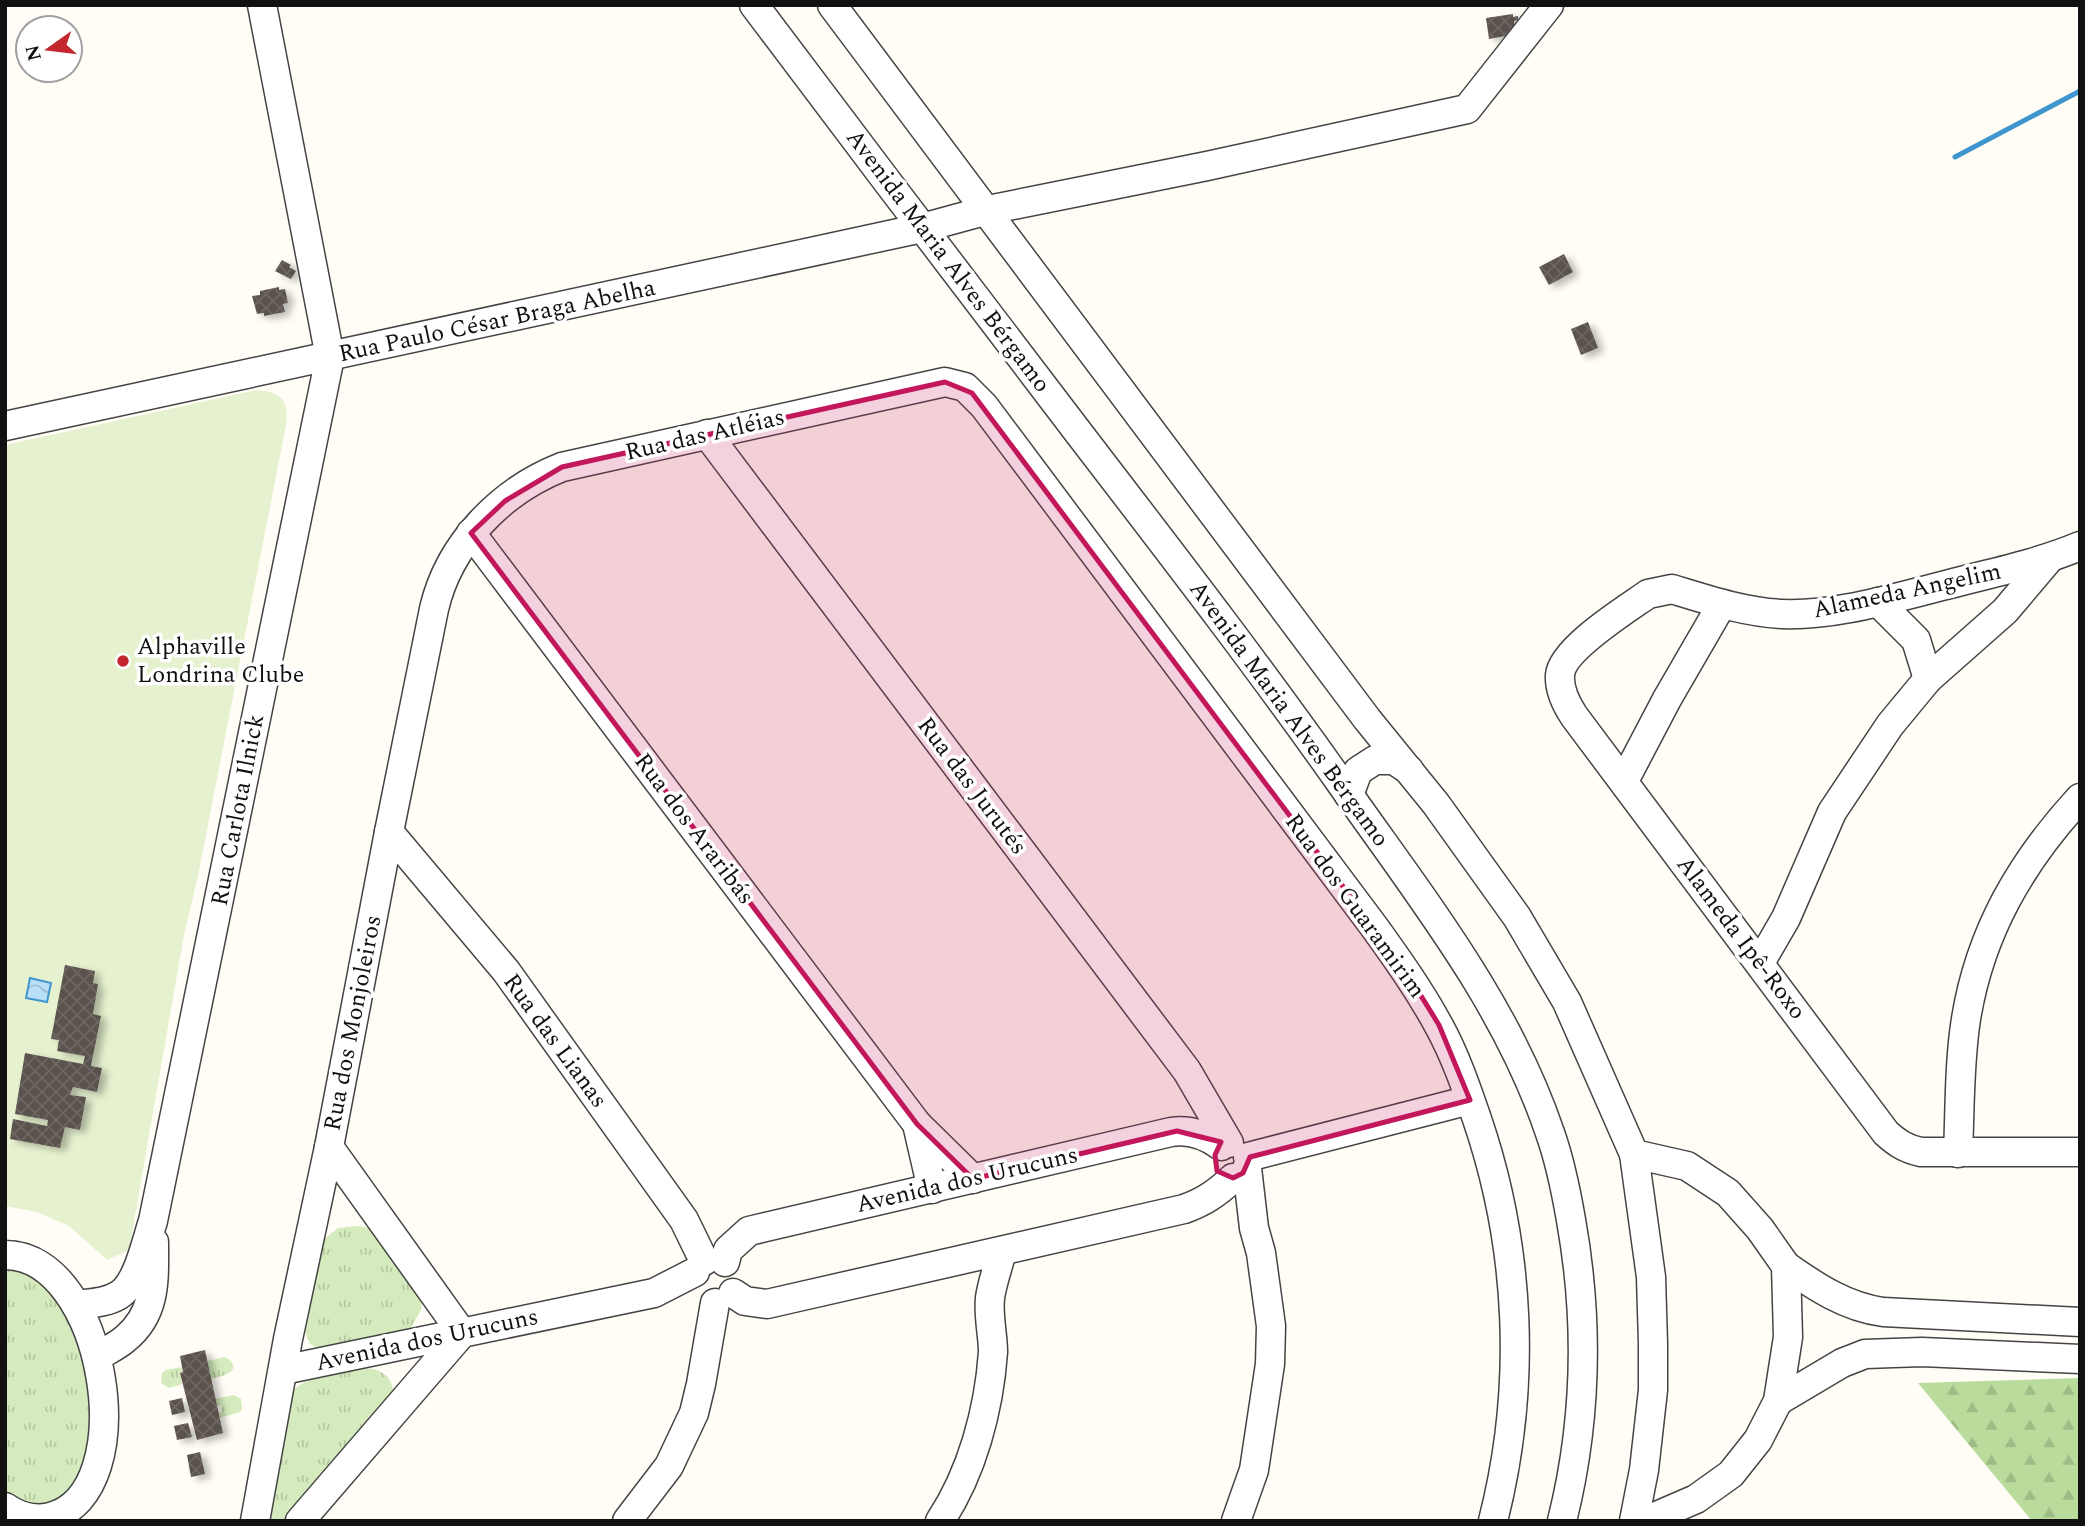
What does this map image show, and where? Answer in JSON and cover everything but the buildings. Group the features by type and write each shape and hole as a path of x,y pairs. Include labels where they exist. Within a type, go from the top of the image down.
{"street":[{"path":"262,5 330,357"},
{"name":"Avenida Maria Alves Bérgamo","path":"754,5 1274,689 1405,871 1472,971 1512,1043 1551,1133 1569,1207 1583,1309 1584,1388 1566,1516"},
{"path":"832,5 1367,719 1411,772 1517,917 1567,1002 1634,1154 1651,1277 1653,1390 1644,1470 1634,1521"},
{"name":"Rua Paulo César Braga Abelha","path":"5,426 1467,109 1549,5"},
{"name":"Rua Carlota Ilnick","path":"76,1305 109,1300 121,1294 135,1276 153,1221 330,357"},
{"name":"Rua das Atléias","path":"471,533 505,501 533,481 562,467 945,382 960,385"},
{"name":"Rua dos Guaramirim","path":"960,385 984,406 1382,937 1439,1026 1490,1156 1511,1262 1516,1367 1508,1455 1493,1521"},
{"name":"Rua das Jurutés","path":"707,434 1188,1070 1236,1159 1261,1254 1271,1326 1262,1427 1254,1470 1236,1521"},
{"name":"Rua dos Monjoleiros","path":"254,1521 436,600 453,562 471,533"},
{"name":"Rua dos Araribás","path":"471,533 917,1124 973,1179"},
{"name":"Alameda Angelim","path":"1560,676 1562,666 1577,647 1648,594 1660,590 1672,589 1722,604 1763,612 1823,613 2049,559 2080,546"},
{"path":"1760,963 1786,918 1832,812 1890,725 1928,679 2005,611 2049,559"},
{"path":"1878,602 1916,640 1928,679"},
{"path":"1624,781 1667,699 1722,604"},
{"name":"Alameda Ipê-Roxo","path":"1560,676 1568,707 1886,1133 1901,1146 1921,1152 2080,1152"},
{"path":"1349,795 1358,771 1375,760 1394,760 1411,772"},
{"path":"1958,1153 1965,1032 1978,967 1996,920 2019,876 2048,834 2080,798"},
{"name":"Rua das Lianas","path":"389,832 506,971 684,1220 712,1281"},
{"path":"627,1521 669,1466 694,1413 701,1384 712,1281 745,1301 767,1304 1184,1209 1202,1203 1215,1194 1236,1159 1470,1100"},
{"name":"Rua dos Araribás","path":"917,1124 932,1189"},
{"name":"Avenida dos Urucuns","path":"283,1370 712,1281 728,1250 749,1231 1177,1131 1209,1137 1236,1159"},
{"path":"300,1521 462,1332 329,1147"},
{"path":"1634,1154 1687,1166 1728,1193 1760,1229 1786,1266 1817,1288 1865,1310 2080,1322"},
{"name":"Rua Carlota Ilnick","path":"97,1357 125,1339 139,1323 150,1303 154,1285 153,1221"},
{"path":"940,1521 959,1487 986,1404 993,1350 989,1301 1002,1251"},
{"path":"5,1255 20,1256 44,1268 55,1278 85,1320 97,1357 103,1395 103,1422 94,1474 90,1521"},
{"path":"967,1259 989,1301"},
{"path":"1645,1521 1696,1499 1731,1474 1758,1440 1778,1401 1788,1336 1786,1266"},
{"path":"1778,1401 1842,1363 1865,1354 1922,1352 2080,1359"},
{"path":"5,1507 24,1517 35,1519 62,1514 72,1507 94,1474"}],"highlighted area":[{"path":"945,382 972,393 1402,965 1439,1025 1470,1100 1250,1157 1243,1173 1233,1178 1217,1171 1215,1155 1221,1142 1177,1131 973,1179 917,1124 471,533 505,501 562,467"}],"green space":[{"name":"Alphaville Londrina Clube","path":"256,390 281,398 285,403 286,425 198,876 184,935 129,1250 107,1260 69,1226 37,1212 5,1206 5,445"},
{"path":"366,1227 377,1234 422,1300 421,1310 409,1331 324,1351 310,1344 304,1329 323,1240 338,1228"},
{"path":"5,1267 27,1271 57,1297 86,1359 91,1446 73,1491 49,1506 19,1503 5,1492"},
{"path":"225,1357 231,1362 233,1369 211,1379 207,1361"},
{"path":"181,1367 182,1384 169,1388 161,1383 162,1373"},
{"path":"366,1368 385,1375 391,1382 394,1393 290,1521 265,1521 290,1394 314,1378"},
{"path":"2080,1378 2080,1521 2032,1521 1918,1383"},
{"path":"234,1395 241,1399 242,1409 219,1418 221,1405 217,1406 215,1399"}],"water":[{"path":"30,978 51,983 47,1002 26,998"}],"waterway":[{"path":"1955,157 2080,91"}],"place":[{"name":"Alphaville Londrina Clube","path":"123,661"}]}
